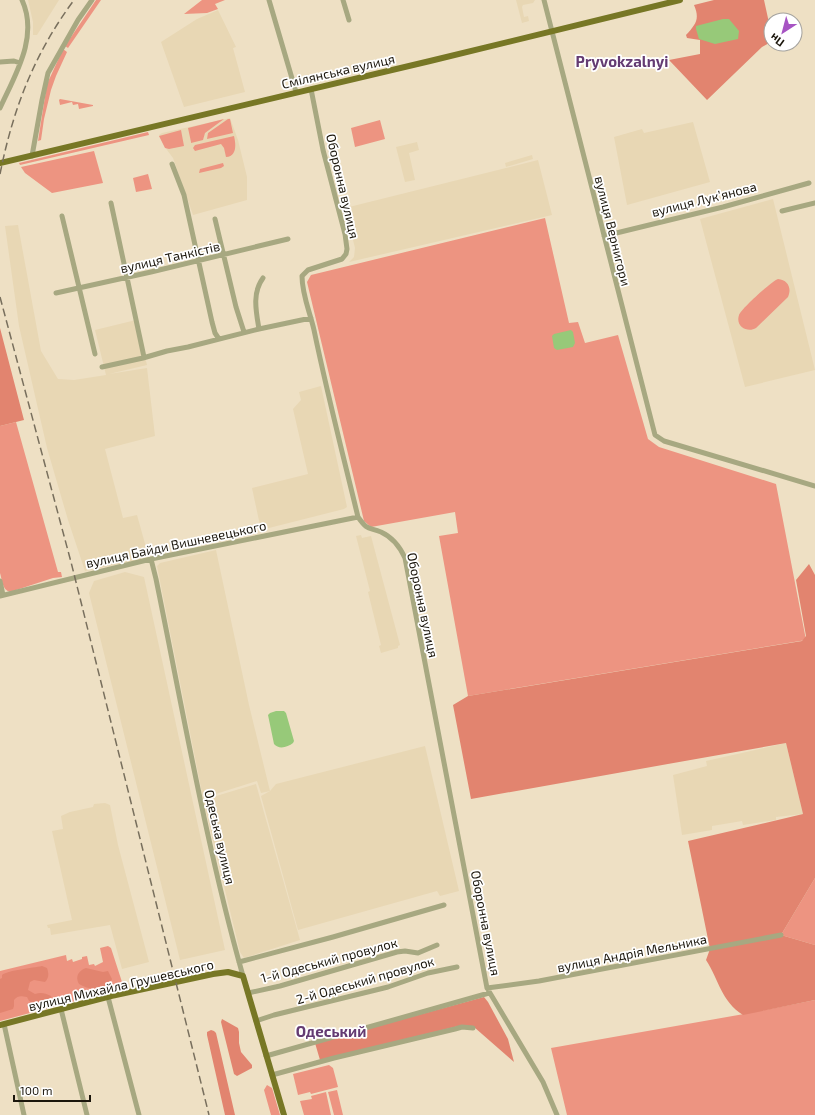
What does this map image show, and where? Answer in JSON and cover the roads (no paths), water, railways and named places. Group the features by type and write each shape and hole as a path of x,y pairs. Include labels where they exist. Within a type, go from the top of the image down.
{"main road":[{"name":"Смілянська вулиця","path":"0,163 680,0"},
{"name":"вулиця Михайла Грушевського","path":"2,1024 108,997 218,973 232,972 243,976"},
{"name":"Одеська вулиця","path":"243,976 284,1115"}],"street":[{"path":"0,108 27,45 27,17 22,0"},
{"path":"32,156 48,72 78,20 92,0"},
{"path":"269,0 296,92"},
{"path":"343,0 349,20"},
{"name":"вулиця Вернигори","path":"544,0 655,435 660,440 815,486"},
{"path":"0,62 14,61 20,63"},
{"name":"Оборонна вулиця","path":"311,89 323,150 345,234 347,249 346,254 342,259 308,270 302,276 302,285 311,318 323,378 358,517 369,530 382,532 392,539 402,551 405,558 488,990 543,1082 558,1115"},
{"path":"172,164 184,195 215,333 219,339"},
{"name":"вулиця Лукʼянова","path":"604,236 723,207 809,183"},
{"path":"110,203 144,357"},
{"path":"782,211 815,203"},
{"path":"62,216 95,354"},
{"path":"215,219 236,307 244,332"},
{"name":"вулиця Танкістів","path":"56,293 224,256 288,239"},
{"path":"259,328 255,300 257,287 263,278"},
{"path":"102,367 259,328 311,318"},
{"name":"вулиця Байди Вишневецького","path":"1,596 150,559 358,517"},
{"name":"Одеська вулиця","path":"150,559 156,579 197,784 229,927 243,976"},
{"path":"0,581 1,596"},
{"path":"239,962 444,905"},
{"name":"вулиця Андрія Мельника","path":"266,1056 488,990 781,935"},
{"name":"1-й Одеський провулок","path":"248,993 280,986 397,952 405,951 420,953 437,944"},
{"name":"2-й Одеський провулок","path":"256,1021 274,1015 388,987 428,972 457,967"},
{"path":"108,997 139,1115"},
{"path":"61,1009 88,1115"},
{"name":"вулиця Михайла Грушевського","path":"2,1024 24,1115"},
{"path":"272,1076 334,1058 447,1030 462,1027 473,1028"}],"railway":[{"path":"0,174 11,127 27,83 47,41 74,0"},
{"path":"0,297 71,562 209,1115"}],"district":[{"name":"Pryvokzalnyi","path":"622,61"},
{"name":"Одеський","path":"331,1031"}]}
